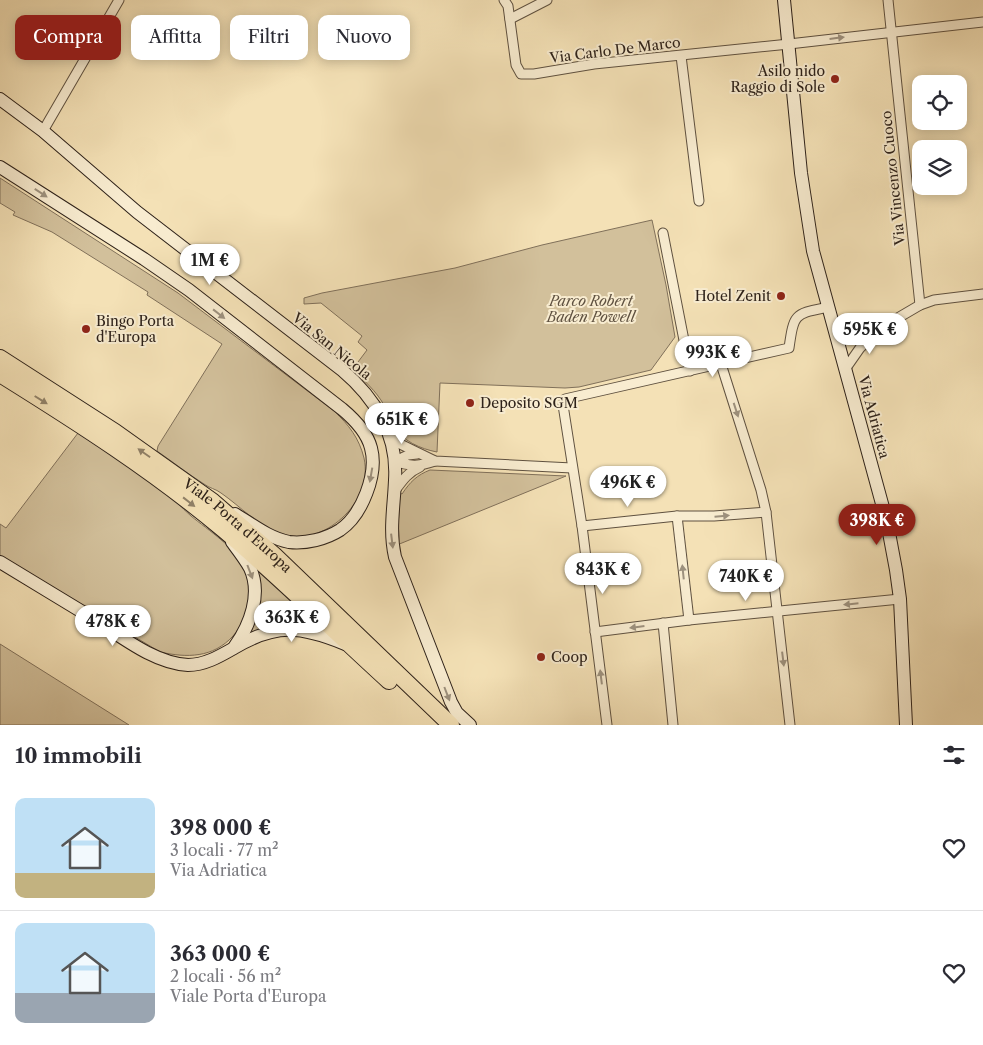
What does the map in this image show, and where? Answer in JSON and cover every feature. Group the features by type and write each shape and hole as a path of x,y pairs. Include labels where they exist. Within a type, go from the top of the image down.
{"highway":[{"name":"Viale Porta d'Europa","path":"0,358 115,432 212,502 274,555 451,725"},
{"name":"Viale Porta d'Europa","path":"0,374 108,442 187,500 265,566 437,725"}],"street":[{"path":"43,130 118,0"},
{"name":"Via Carlo De Marco","path":"504,0 508,6 516,65 521,74 534,74 594,64 983,22"},
{"path":"510,19 548,0"},
{"name":"Via Adriatica","path":"784,0 801,174 812,242 886,522 900,599 906,725"},
{"name":"Via Vincenzo Cuoco","path":"888,0 920,305"},
{"path":"681,56 699,201"},
{"name":"Via San Nicola","path":"0,99 43,130 137,212 356,382 375,404 389,433 395,461 391,532 395,557 451,702 457,713 470,725"},
{"path":"0,167 189,290 342,409 363,432 371,448 373,468 363,501 341,529 324,538 308,542 291,542 274,538 222,506 212,502"},
{"path":"663,233 690,371"},
{"path":"846,368 860,348 879,330 920,305 934,300 983,294"},
{"path":"607,725 582,526 563,405 564,399 789,348 792,325 795,318 806,312 829,307"},
{"path":"837,335 879,330"},
{"path":"721,364 761,490 766,512 790,725"},
{"path":"389,433 396,442 435,462"},
{"path":"395,461 408,455 417,454"},
{"path":"395,461 403,465 422,466"},
{"path":"394,492 404,478 413,470 435,462 572,468"},
{"path":"582,526 677,516 714,516 766,512"},
{"path":"677,516 689,620"},
{"path":"224,530 250,569 254,586 251,616 244,633 233,648"},
{"path":"0,562 142,649 172,663 190,665 208,661 222,656 233,648 266,633 293,629 312,632 350,646"},
{"path":"595,632 689,620 900,599"},
{"path":"663,623 674,725"}],"green space":[{"path":"0,178 178,293 334,411 353,432 364,458 365,475 361,491 353,505 342,518 328,528 313,535 296,537 280,534 264,526 217,490 192,476 157,451 158,446 222,344 147,295 148,292 52,232 13,215 15,212 0,203"},
{"name":"Parco Robert Baden Powell","path":"652,220 675,337 651,370 579,387 565,388 440,383 437,452 418,446 402,436 397,431 377,395 352,370 367,350 358,342 362,336 321,303 304,304 304,298 322,293 455,268 542,245"},
{"path":"78,433 168,493 187,513 228,546 241,561 248,576 250,594 246,613 233,636 217,649 190,655 160,652 0,556 0,524 6,528"},
{"path":"430,470 566,476 397,545 400,493 402,494 411,482"},
{"path":"258,568 319,625 318,627 290,624 265,628 248,635 256,569"},
{"path":"0,644 129,725 0,725"}],"place":[{"name":"Asilo nido Raggio di Sole","path":"835,79"},
{"name":"Hotel Zenit","path":"781,296"},
{"name":"Bingo Porta d'Europa","path":"86,329"},
{"name":"Deposito SGM","path":"470,403"},
{"name":"Coop","path":"541,657"}]}
